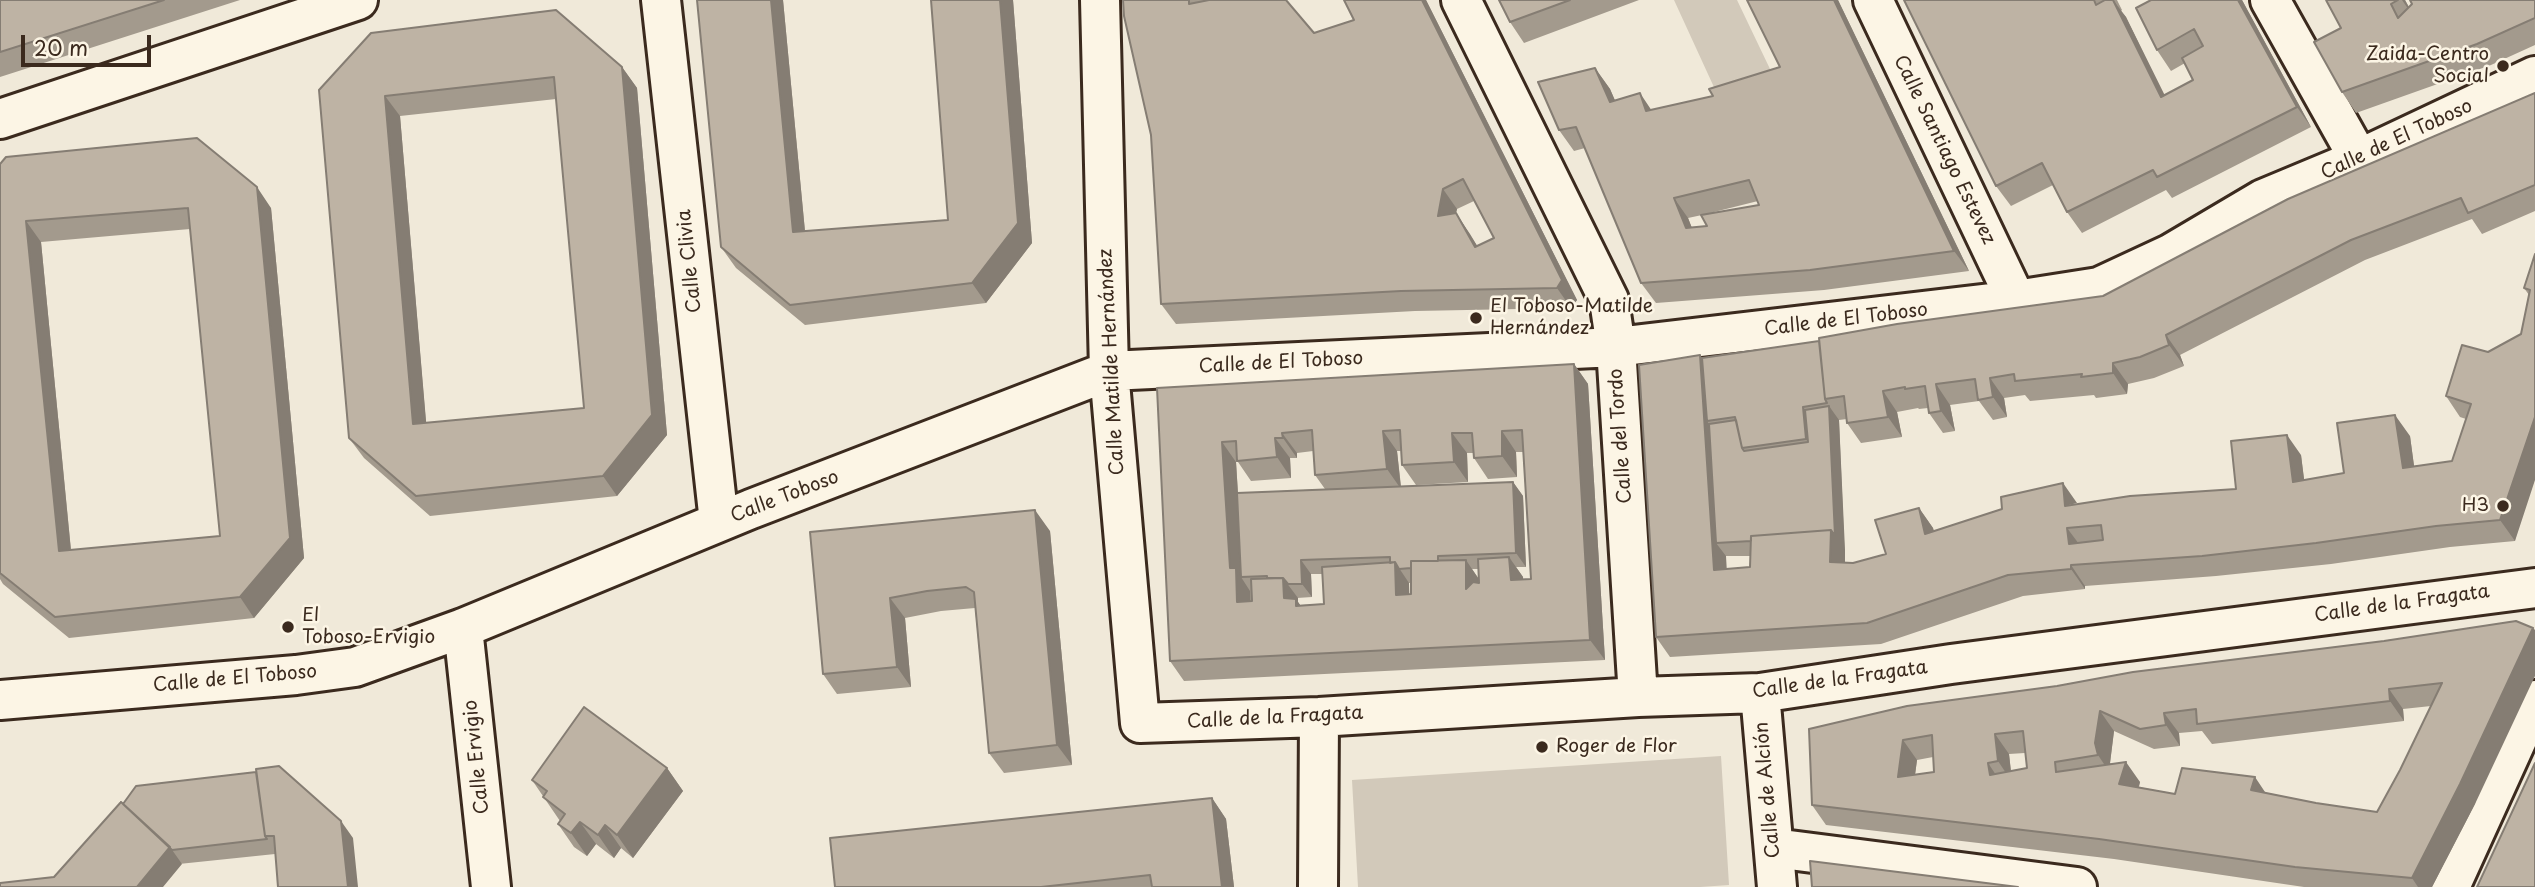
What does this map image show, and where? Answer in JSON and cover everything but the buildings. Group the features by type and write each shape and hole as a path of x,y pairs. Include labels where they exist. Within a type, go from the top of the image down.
{"street":[{"path":"0,119 358,0"},
{"name":"Calle Clivia","path":"662,0 719,522"},
{"name":"Calle Matilde Hernández","path":"1100,0 1109,371 1140,723"},
{"name":"Calle del Tordo","path":"1461,0 1609,300 1616,347 1638,697"},
{"name":"Calle Santiago Estevez","path":"1873,0 2016,300"},
{"path":"2270,0 2359,159"},
{"name":"Calle de El Toboso","path":"1109,371 1616,347 2016,300 2099,287 2170,254 2263,199 2359,159 2535,76"},
{"name":"Calle Toboso","path":"463,628 719,522 1109,371"},
{"name":"Calle de la Fragata","path":"1140,723 1320,717 1638,697 1760,694 1951,664 2535,588"},
{"name":"Calle de El Toboso","path":"0,700 296,675 355,667 463,628"},
{"name":"Calle Ervigio","path":"463,628 491,887"},
{"name":"Calle de Alción","path":"1760,694 1777,887"},
{"path":"2450,887 2535,700"},
{"path":"1318,887 1320,717"},
{"path":"1774,848 2077,887"}],"shaded area":[{"path":"1674,0 1737,0 1781,92 1724,109"},
{"path":"1721,756 1729,885 1358,887 1352,780"}],"place":[{"name":"Zaida-Centro Social","path":"2503,66"},
{"name":"El Toboso-Matilde Hernández","path":"1476,318"},
{"name":"H3","path":"2503,506"},
{"name":"El Toboso-Ervigio","path":"288,627"},
{"name":"Roger de Flor","path":"1542,747"}]}
